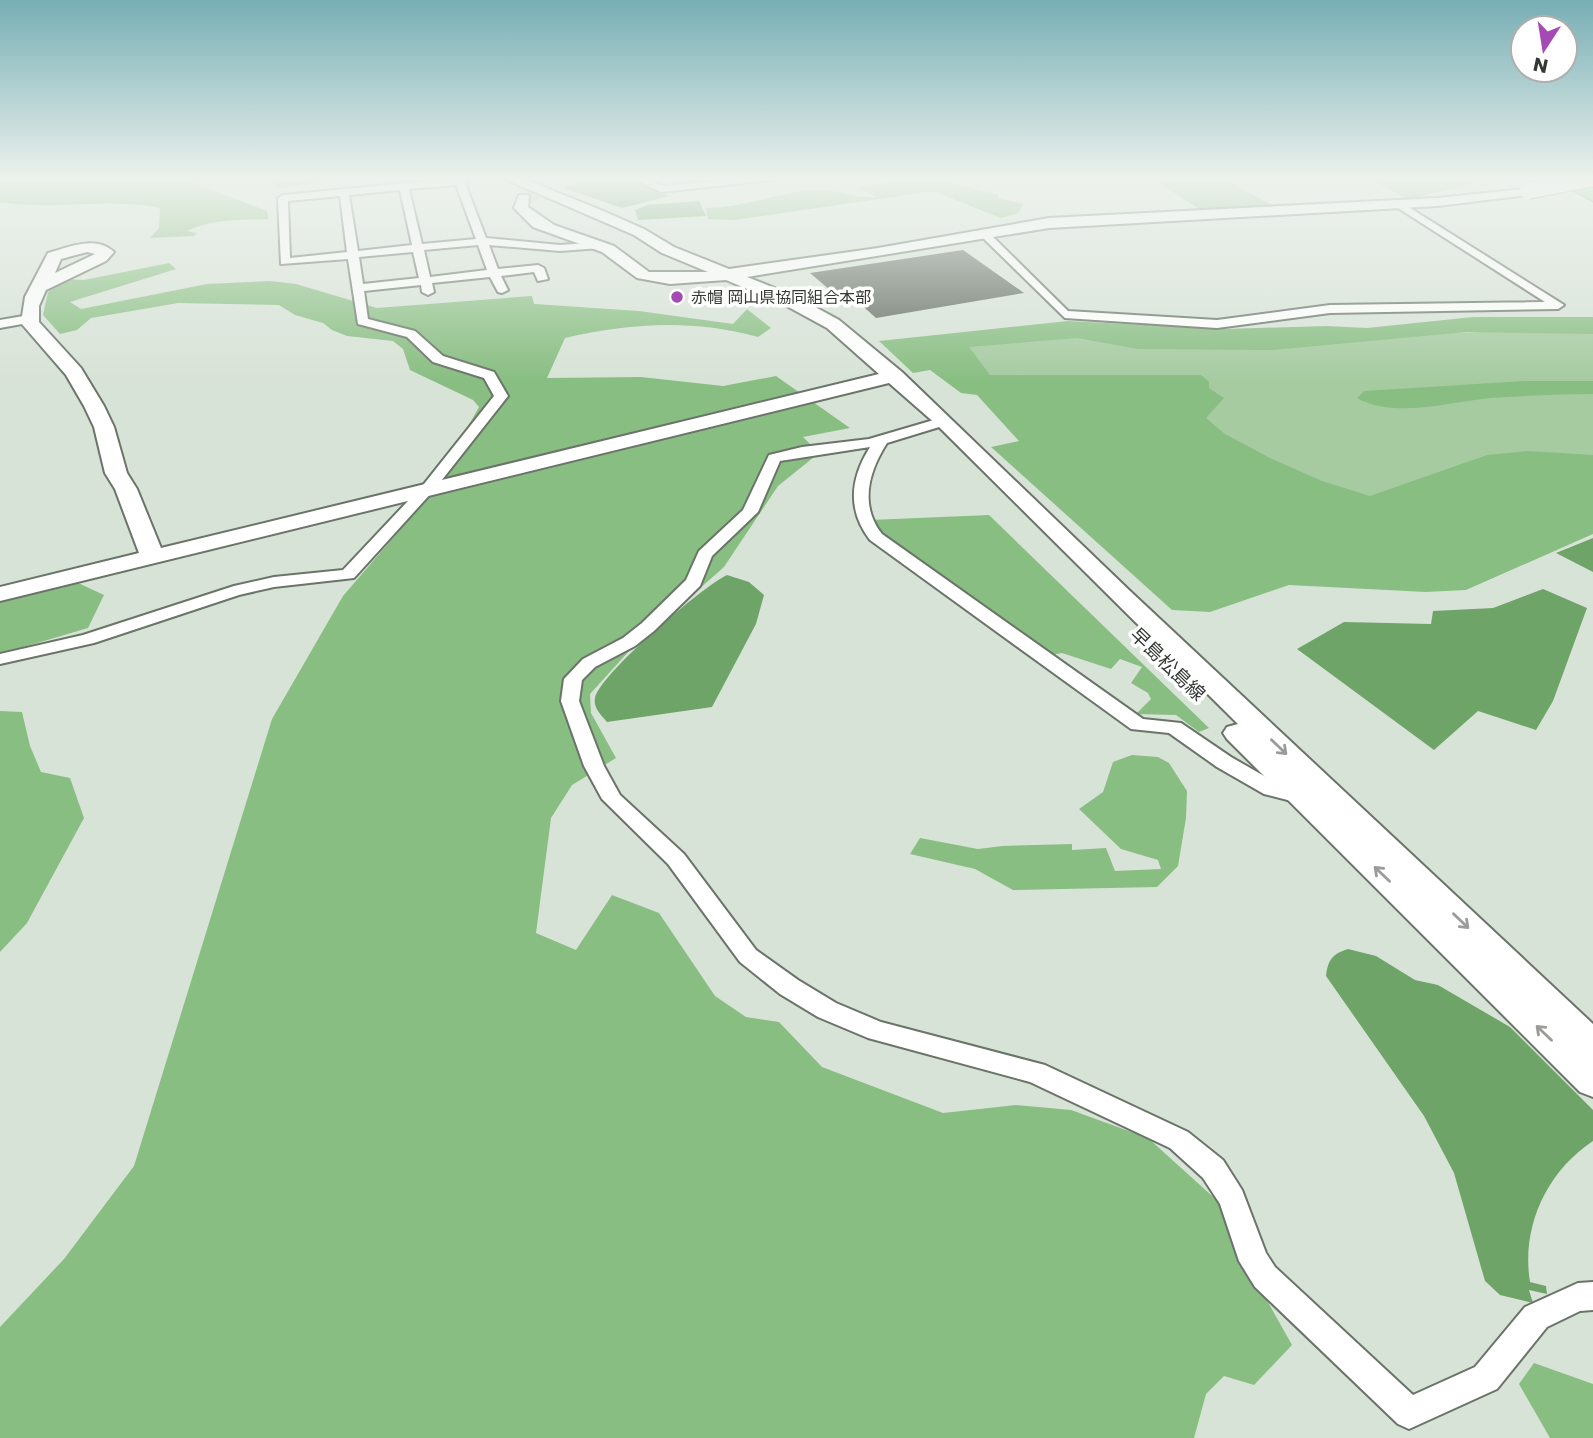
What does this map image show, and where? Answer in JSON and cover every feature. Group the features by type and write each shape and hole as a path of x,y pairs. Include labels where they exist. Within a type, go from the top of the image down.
{"street":[{"path":"284,245 285,262 446,245"},
{"path":"0,659 88,639 234,591 274,582 348,573 429,487 501,396 489,375 438,359 411,334 362,321 353,245"},
{"path":"484,245 502,290"},
{"path":"529,245 561,248 599,245"},
{"path":"600,245 619,255 639,274 652,278 697,279 922,245"},
{"name":"早島松島線","path":"660,245 723,275 730,284 814,328 884,379 1131,606 1593,1047"},
{"path":"995,245 1065,314 1217,324 1331,309 1558,305 1464,245"},
{"path":"420,248 428,293"},
{"path":"360,288 538,268 542,279"},
{"path":"41,286 30,303 29,318 74,372 94,406 104,427 116,473 126,489 152,555"},
{"path":"0,322 29,318"},
{"path":"0,594 429,487 884,379"},
{"name":"早島松島線","path":"932,424 1026,524 1593,1081"},
{"path":"932,424 882,440 803,449 774,458 750,512 705,554 694,582 629,642 589,663 573,679 570,701 594,766 611,800 676,859 748,956 789,987 827,1010 877,1031 1036,1073 1179,1140 1213,1169 1232,1199 1254,1261 1265,1278 1409,1413 1486,1378 1536,1317 1578,1297 1593,1296"},
{"path":"882,440 870,457 860,499 865,527 876,537 1138,725 1174,727 1224,762 1271,789 1303,797"}],"shaded area":[{"path":"169,263 176,269 70,302 81,309 207,284 270,281 296,284 377,308 532,296 534,304 639,311 733,324 747,309 771,328 758,337 709,327 637,326 565,338 547,378 641,377 723,386 776,376 850,428 803,437 819,453 778,486 724,567 630,650 590,694 591,713 616,758 572,785 551,818 536,933 576,950 612,895 659,913 715,996 746,1017 779,1022 822,1067 943,1113 1016,1105 1071,1110 1148,1138 1221,1204 1242,1268 1259,1286 1292,1345 1254,1385 1224,1376 1206,1394 1194,1438 0,1438 0,1327 64,1259 134,1166 272,719 343,596 428,497 479,407 473,400 410,370 403,349 393,341 347,336 323,323 295,315 279,305 178,303 91,318 77,330 60,334 43,315 48,292 63,279 84,280"},
{"path":"1473,317 1593,317 1593,334 1467,332 1273,350 1138,349 1077,338 969,347 990,375 1201,375 1209,382 1209,388 1224,398 1206,418 1225,434 1322,481 1370,496 1487,455 1528,451 1593,455 1593,534 1466,590 1426,592 1289,585 1210,612 1172,610 991,447 1019,441 977,395 961,393 930,370 913,373 879,341 1068,321 1224,329 1327,326 1367,328"},
{"path":"1544,330 1593,333 1593,457 1371,499 987,376 965,346 1076,337 1391,335"},
{"path":"1524,381 1593,381 1593,394 1490,398 1405,408 1372,404 1357,398 1364,391"},
{"path":"989,515 1209,728 1199,732 1176,715 1136,714 1151,699 1148,693 1131,683 1142,667 1120,659 1111,669 1062,653 1051,655 874,528 870,520"},
{"path":"1593,538 1593,572 1556,553"},
{"path":"727,575 749,582 764,595 756,624 712,707 607,722 595,705 595,698 614,670 697,595"},
{"path":"76,582 104,595 88,628 0,654 0,601"},
{"path":"1543,589 1587,608 1553,701 1536,730 1478,711 1434,750 1297,649 1344,622 1431,624 1433,611 1493,608"},
{"path":"0,711 22,712 30,746 41,772 70,778 84,818 27,923 0,952"},
{"path":"1132,755 1158,757 1169,763 1187,791 1186,818 1178,866 1157,887 1013,890 975,869 910,854 920,838 978,849 1072,844 1072,850 1106,848 1115,871 1161,869 1158,860 1121,849 1079,809 1103,792 1113,762"},
{"path":"1348,949 1376,956 1415,980 1438,985 1510,1027 1593,1110 1593,1141 1576,1154 1550,1185 1534,1222 1529,1242 1530,1282 1546,1286 1547,1294 1529,1290 1533,1303 1500,1295 1485,1281 1454,1173 1424,1116 1326,976 1332,958"},
{"path":"1534,1363 1593,1384 1593,1438 1550,1438 1519,1384"}],"building":[{"path":"963,250 1024,293 876,318 856,300 844,302 810,273"}],"place":[{"name":"赤帽 岡山県協同組合本部","path":"677,297"}]}
